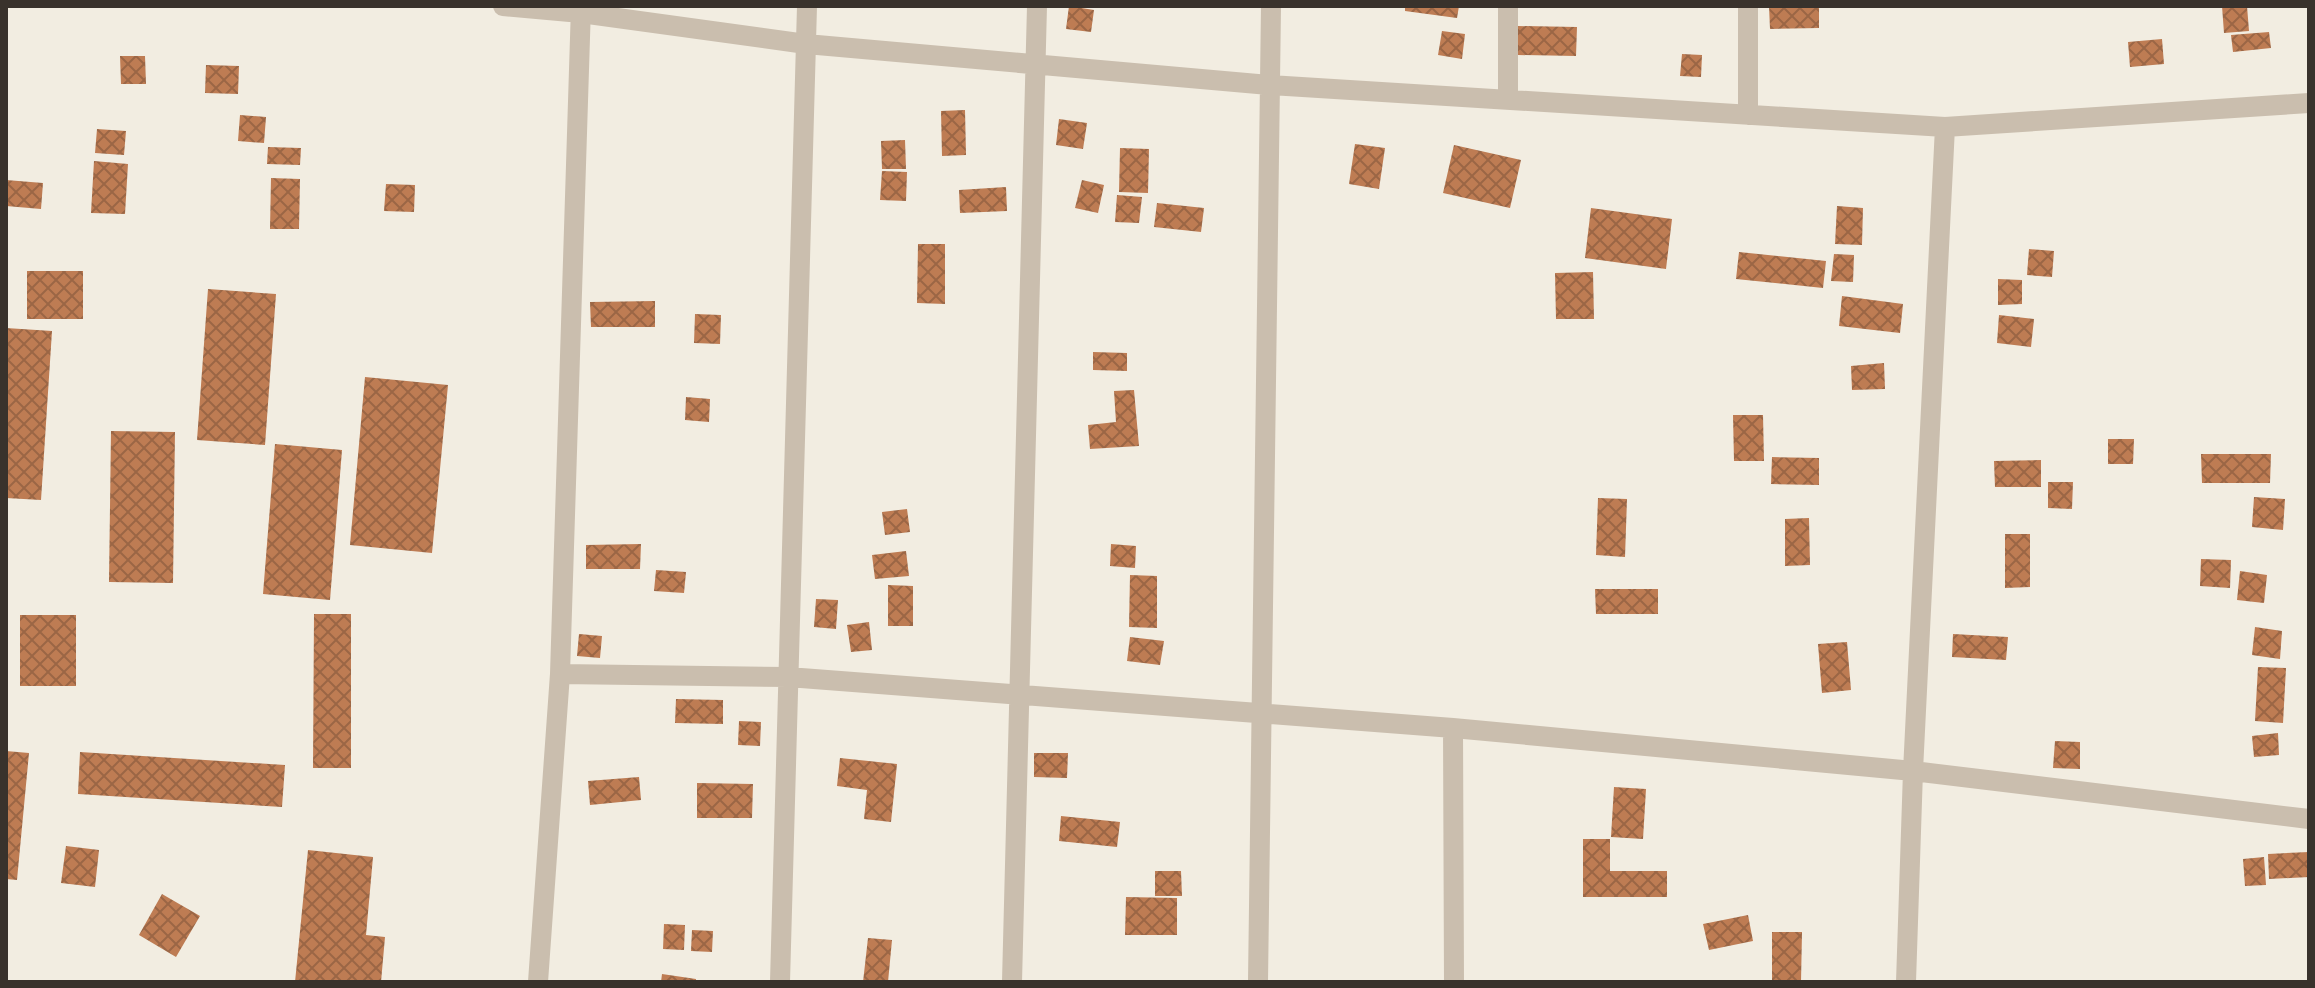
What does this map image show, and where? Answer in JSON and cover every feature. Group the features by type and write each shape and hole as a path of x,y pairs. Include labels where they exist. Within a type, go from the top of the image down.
{"street":[{"path":"503,6 581,9 806,44 1269,85 1945,127 2309,103"},
{"path":"780,982 807,6"},
{"path":"1012,982 1037,6"},
{"path":"1258,982 1271,6"},
{"path":"1508,6 1508,99"},
{"path":"1748,6 1748,115"},
{"path":"538,982 560,674 581,9"},
{"path":"1906,982 1913,771 1945,127"},
{"path":"560,674 788,677 1453,728 1913,771 2309,819"},
{"path":"1453,728 1454,982"}],"building":[{"path":"1069,6 1094,10 1091,32 1066,29"},
{"path":"1405,6 1459,6 1457,18 1405,11"},
{"path":"1769,6 1819,6 1819,28 1770,29"},
{"path":"2222,6 2247,6 2249,31 2224,33"},
{"path":"1518,26 1577,27 1576,56 1518,55"},
{"path":"1442,31 1465,34 1462,59 1438,55"},
{"path":"2269,32 2271,48 2233,52 2231,35"},
{"path":"2162,39 2164,64 2130,67 2128,42"},
{"path":"1682,54 1702,55 1701,77 1680,76"},
{"path":"120,56 145,56 146,84 121,84"},
{"path":"206,65 239,66 238,94 205,93"},
{"path":"965,110 966,155 942,156 941,111"},
{"path":"240,115 266,117 264,143 238,141"},
{"path":"1059,119 1087,123 1083,149 1056,145"},
{"path":"97,129 126,131 124,155 95,153"},
{"path":"905,140 906,169 882,169 881,141"},
{"path":"1355,144 1385,148 1379,189 1349,184"},
{"path":"1454,145 1521,160 1510,208 1443,193"},
{"path":"268,147 301,148 300,165 267,164"},
{"path":"1120,148 1149,149 1148,193 1119,192"},
{"path":"94,161 128,164 125,214 91,213"},
{"path":"882,171 907,172 906,201 880,200"},
{"path":"271,178 300,179 299,229 270,229"},
{"path":"6,180 43,183 41,209 6,206"},
{"path":"1082,180 1104,185 1098,213 1075,208"},
{"path":"386,184 415,185 414,212 384,211"},
{"path":"1006,187 1007,211 960,213 959,190"},
{"path":"1117,195 1142,197 1139,223 1115,222"},
{"path":"1157,203 1204,208 1201,232 1154,227"},
{"path":"1837,206 1863,208 1862,245 1835,244"},
{"path":"1591,208 1672,219 1666,269 1585,258"},
{"path":"918,244 945,244 945,304 917,303"},
{"path":"2029,249 2054,251 2052,277 2027,275"},
{"path":"1739,252 1826,261 1823,288 1736,279"},
{"path":"1834,254 1854,255 1853,282 1831,281"},
{"path":"27,271 83,271 83,319 27,319"},
{"path":"1593,272 1594,319 1556,319 1555,273"},
{"path":"1998,279 2022,280 2022,304 1998,305"},
{"path":"208,289 276,294 265,445 197,440"},
{"path":"1842,296 1903,304 1900,333 1839,326"},
{"path":"655,301 655,327 591,327 590,302"},
{"path":"695,314 721,315 720,344 694,343"},
{"path":"1999,315 2034,319 2031,347 1997,343"},
{"path":"6,328 52,331 41,500 6,498"},
{"path":"1093,352 1127,353 1127,371 1093,370"},
{"path":"1884,363 1885,389 1852,390 1851,366"},
{"path":"365,377 448,385 432,553 350,545"},
{"path":"1134,390 1139,446 1090,449 1088,425 1116,422 1114,391"},
{"path":"686,397 710,399 709,422 685,420"},
{"path":"1733,415 1763,415 1764,461 1734,461"},
{"path":"111,431 175,432 173,583 109,582"},
{"path":"2108,439 2134,439 2133,464 2108,464"},
{"path":"275,444 342,450 330,600 263,594"},
{"path":"2201,454 2271,454 2270,483 2202,483"},
{"path":"1772,457 1819,458 1819,485 1771,484"},
{"path":"2041,460 2041,487 1995,487 1994,461"},
{"path":"2048,482 2073,482 2072,509 2048,508"},
{"path":"2254,497 2285,499 2283,530 2252,527"},
{"path":"1598,498 1627,499 1625,557 1596,555"},
{"path":"907,509 910,532 885,535 882,512"},
{"path":"1809,518 1810,565 1785,566 1785,519"},
{"path":"2005,534 2030,534 2030,587 2005,588"},
{"path":"641,544 640,569 586,569 586,545"},
{"path":"1111,544 1136,546 1135,568 1110,566"},
{"path":"906,551 909,576 875,579 872,555"},
{"path":"2201,559 2231,560 2230,588 2200,586"},
{"path":"656,570 686,572 684,593 654,591"},
{"path":"2240,571 2267,575 2264,603 2237,600"},
{"path":"1130,575 1157,576 1157,628 1129,627"},
{"path":"888,585 913,586 913,626 888,626"},
{"path":"1595,589 1658,589 1658,614 1596,614"},
{"path":"816,599 838,600 836,629 814,627"},
{"path":"314,614 351,614 351,768 313,768"},
{"path":"20,615 76,615 76,686 20,686"},
{"path":"869,622 872,650 851,652 847,625"},
{"path":"2255,627 2282,631 2280,659 2252,655"},
{"path":"579,634 602,636 600,658 577,656"},
{"path":"1953,634 2008,637 2006,660 1952,657"},
{"path":"1130,637 1164,641 1160,665 1127,661"},
{"path":"1847,642 1851,690 1822,693 1818,644"},
{"path":"2258,667 2286,668 2283,723 2255,721"},
{"path":"676,699 723,700 723,724 675,723"},
{"path":"739,721 761,722 760,746 738,745"},
{"path":"2278,733 2279,755 2254,757 2252,736"},
{"path":"2055,741 2080,742 2080,769 2053,768"},
{"path":"6,751 29,753 17,880 6,879"},
{"path":"80,752 285,765 282,807 78,794"},
{"path":"1034,753 1068,753 1067,778 1034,777"},
{"path":"840,758 897,764 891,822 864,819 867,790 837,786"},
{"path":"639,777 641,800 590,805 588,781"},
{"path":"697,783 753,784 752,818 697,818"},
{"path":"1614,787 1646,789 1643,839 1611,837"},
{"path":"1061,816 1120,822 1117,847 1059,841"},
{"path":"1583,839 1610,839 1610,871 1667,871 1667,897 1583,897"},
{"path":"66,846 99,850 95,887 61,883"},
{"path":"308,850 373,857 366,935 385,937 381,982 295,982"},
{"path":"2309,852 2309,877 2269,879 2268,854"},
{"path":"2264,857 2266,885 2245,886 2243,859"},
{"path":"1155,871 1181,871 1182,896 1155,896"},
{"path":"162,894 200,916 176,957 139,935"},
{"path":"1126,897 1177,898 1177,935 1125,935"},
{"path":"1748,915 1753,941 1709,950 1703,924"},
{"path":"664,924 685,925 684,950 663,949"},
{"path":"692,930 713,931 712,952 691,951"},
{"path":"1772,932 1802,932 1801,982 1772,982"},
{"path":"868,938 892,940 888,982 863,982"},
{"path":"662,974 696,979 696,982 661,982"}]}
